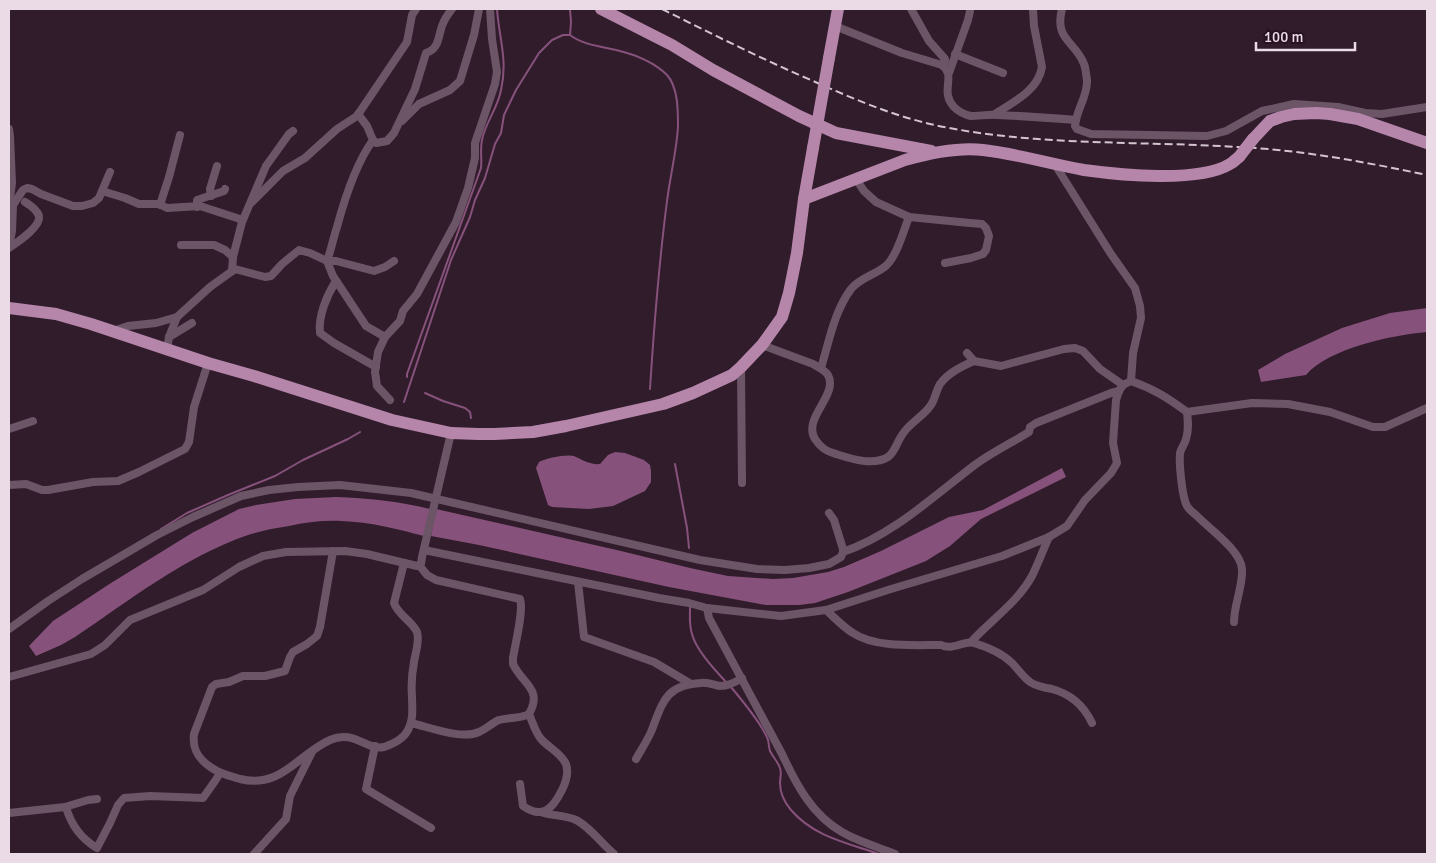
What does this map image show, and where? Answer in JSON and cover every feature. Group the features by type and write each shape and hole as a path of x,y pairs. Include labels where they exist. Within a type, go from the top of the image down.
{"main road":[{"path":"602,9 672,45 713,70 799,116 836,133 939,152"},
{"path":"9,308 56,314 114,331 168,343 208,363 392,420 451,433 494,434 532,432 663,404 732,375 762,345 779,321 786,306 798,253 804,199 838,9"},
{"path":"804,199 905,160 939,152 964,150 982,150 1024,156 1084,170 1188,176 1214,171 1230,164 1239,157 1270,121 1294,109 1346,116 1427,143"}],"street":[{"path":"358,114 376,143 387,142 394,133 415,89 426,53 434,49 442,26 452,9"},
{"path":"398,124 419,104 450,90 460,81 474,36 479,9"},
{"path":"390,400 377,386 375,372 378,352 385,337 400,321 403,311 417,294 456,222 468,188 475,158 475,143 495,84 497,72 490,9"},
{"path":"911,9 929,41 945,58 942,64"},
{"path":"995,114 1028,92 1041,73 1042,67 1034,26 1033,9"},
{"path":"1062,9 1059,18 1062,34 1082,60 1087,82 1075,126 1077,129 1091,134 1207,136 1226,131 1262,111 1338,108 1382,114 1427,107"},
{"path":"251,202 283,171 305,158 337,129 358,114 406,42 411,11"},
{"path":"970,11 949,73 947,93 949,100 955,108 969,116 995,114 1076,120"},
{"path":"835,26 902,53 942,64 949,73"},
{"path":"955,54 1003,73"},
{"path":"9,129 12,183 10,198 13,205 9,247"},
{"path":"232,271 233,257 243,220 266,166 293,131"},
{"path":"160,205 180,135"},
{"path":"374,140 361,159 342,210 327,261 336,281 366,326 385,337"},
{"path":"1054,164 1134,288 1140,306 1141,318 1133,353 1131,381"},
{"path":"211,196 210,189 217,166"},
{"path":"13,205 23,190 27,188 73,206 94,203 99,198 110,172"},
{"path":"856,179 864,191 876,202 909,217 982,224 986,228 989,236 986,250 983,254 945,263"},
{"path":"197,207 197,200 225,189"},
{"path":"102,191 139,204 160,205 167,208 200,206 243,220"},
{"path":"9,247 27,234 38,221 39,216 34,209 24,202"},
{"path":"821,368 833,327 846,296 859,281 884,268 892,260 909,217"},
{"path":"181,244 214,245 225,250 233,257"},
{"path":"114,331 128,326 156,324 177,317 210,287 235,269 265,277 271,276 299,250 327,261 336,261 374,271 394,261"},
{"path":"336,281 322,314 319,325 320,333 376,367"},
{"path":"168,343 177,317"},
{"path":"168,343 192,322"},
{"path":"762,345 813,364 828,374 830,387 814,419 813,435 818,443 828,452 861,461 878,461 894,452 902,434 931,405 941,384 947,377 974,360"},
{"path":"967,353 974,360 1001,366 1064,349 1075,348 1083,351 1121,388"},
{"path":"9,485 26,484 42,490 48,490 93,482 118,480 182,451 189,442 194,407 208,363"},
{"path":"741,367 742,483"},
{"path":"9,629 48,601 157,536 193,517 241,496 269,490 298,487 340,485 411,493 691,558 757,569 785,570 829,564 841,557 844,552 872,540 937,496 976,464 1029,432 1030,427 1036,423 1111,393 1131,381"},
{"path":"1131,381 1168,397 1187,412 1189,424 1186,440 1180,451 1187,507 1227,544 1238,557 1242,566 1242,578 1235,607 1234,622"},
{"path":"424,550 707,608 781,616 826,610 1002,556 1049,537 1067,526 1085,500 1111,473 1117,463 1113,443 1116,400 1121,388"},
{"path":"1187,412 1252,404 1288,404 1330,412 1373,426 1385,427 1427,408"},
{"path":"9,429 33,421"},
{"path":"419,565 421,564 451,433"},
{"path":"829,514 834,520 844,552"},
{"path":"826,610 854,634 866,640 881,643 941,645 946,647 972,642 1019,594 1032,576 1049,537"},
{"path":"9,678 91,654 104,645 130,620 203,590 234,569 254,559 275,553 333,550 361,553 419,565"},
{"path":"333,550 320,626 316,636 294,652 285,671 265,676 243,676 229,682 216,684 212,688 194,734 193,742 202,762 220,773 250,781 268,780 278,776 314,748 331,739 346,736 382,747 402,738 408,731 413,709 411,682 418,642 417,633 394,603 404,563"},
{"path":"419,565 426,575 436,580 520,599 521,601 521,613 513,658 514,667 534,692 534,702 529,714 537,734 560,755 568,771 564,787 555,803 550,809 541,812"},
{"path":"578,582 584,637 654,662 691,684"},
{"path":"707,608 709,618 800,790 815,809 840,831 895,854"},
{"path":"972,642 1001,654 1031,683 1058,690 1078,702 1092,723"},
{"path":"636,759 648,740 667,696 691,684 706,683 722,686 742,678"},
{"path":"410,724 465,734 479,732 490,724 503,719 529,714"},
{"path":"375,746 366,788 431,828"},
{"path":"254,854 286,819 290,796 314,748"},
{"path":"66,807 73,827 89,843 97,848 118,805 124,798 150,796 203,798 220,773"},
{"path":"520,784 523,806 549,815 575,819 583,824 614,854"},
{"path":"9,813 66,807 88,800 97,800"}],"shaded area":[{"path":"1427,308 1427,332 1397,336 1362,344 1330,357 1306,375 1261,382 1258,370 1285,354 1342,328 1390,313"},
{"path":"615,452 625,453 644,460 650,465 651,482 645,491 613,506 589,509 552,507 548,505 536,468 539,462 556,457 574,456 590,463 600,464 608,455"},
{"path":"1062,468 1066,477 981,519 950,546 926,561 848,592 815,603 799,605 766,605 669,587 431,536 436,509 728,576 773,579 793,578 828,572 844,567 949,517 983,510"},
{"path":"336,497 383,500 430,509 424,536 373,524 335,521 302,523 253,534 224,544 180,567 61,645 36,656 29,646 53,621 111,583 192,533 239,509 295,499"}],"waterway":[{"path":"407,377 481,168 482,140 499,97 504,69 497,9"},
{"path":"404,402 451,260 470,217 485,178 495,144 501,133 504,115 516,90 539,53 552,40 563,35 570,35 570,9"},
{"path":"570,35 586,43 623,52 650,62 662,70 671,80 677,99 678,126 667,201 650,389"},
{"path":"425,393 465,408 470,412 471,418"},
{"path":"161,529 187,513 275,476 360,432"},
{"path":"675,464 689,548"},
{"path":"690,607 690,627 697,647 726,682"},
{"path":"731,687 766,734 770,751 781,770 780,787 782,794 791,810 810,827 821,833 879,854"}],"railway":[{"path":"662,9 794,73 845,95 894,114 944,127 980,133 1054,140 1201,145 1286,151 1357,161 1427,175"}]}
